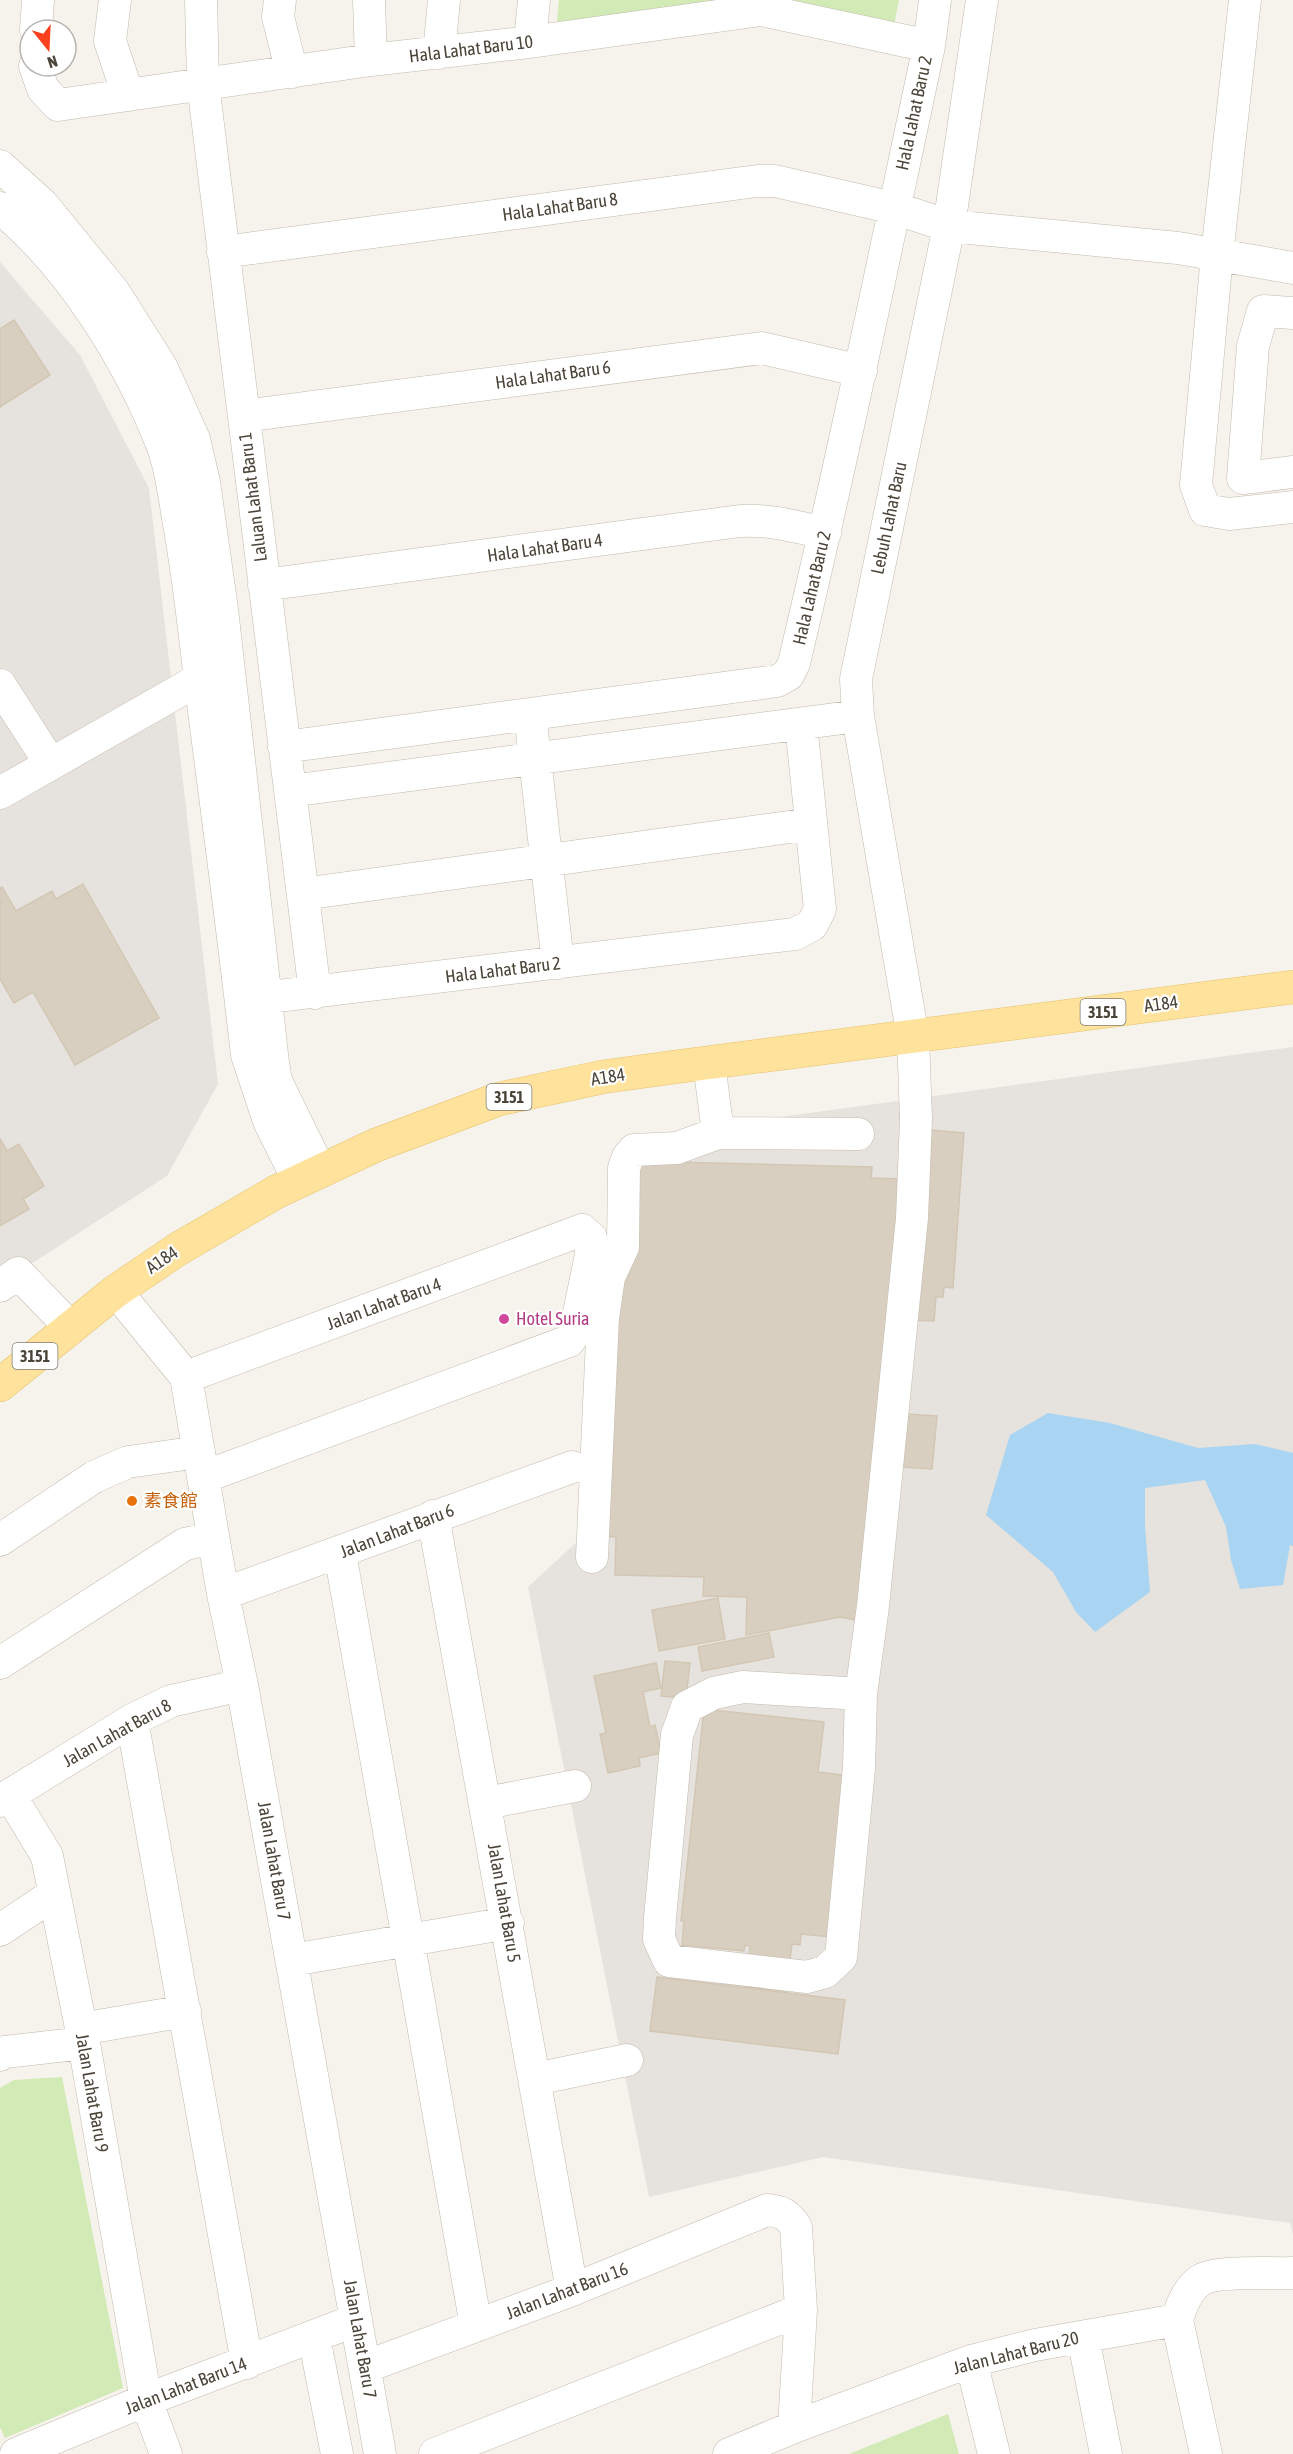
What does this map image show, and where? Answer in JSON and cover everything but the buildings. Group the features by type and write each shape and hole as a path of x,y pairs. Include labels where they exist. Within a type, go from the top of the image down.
{"main road":[{"name":"A184","path":"0,1385 116,1291 178,1249 241,1211 376,1145 499,1099 602,1077 1293,987"}],"street":[{"path":"37,18 38,0"},
{"path":"115,0 110,41 128,95"},
{"name":"Laluan Lahat Baru 1","path":"201,0 203,84 315,993"},
{"path":"280,0 278,17 292,72"},
{"path":"369,0 371,60"},
{"path":"439,52 444,0"},
{"path":"530,42 534,0"},
{"name":"Hala Lahat Baru 2","path":"284,747 777,681 788,675 794,663 861,371 928,46 935,0"},
{"name":"Lebuh Lahat Baru","path":"861,1694 743,1687 714,1693 687,1707 677,1736 660,1918 659,1939 669,1961 807,1977 825,1972 841,1957 859,1768 861,1694 873,1606 912,1218 916,1119 913,1037 858,716 856,679 949,226 982,0"},
{"path":"1245,0 1217,255 1196,485 1205,510 1229,514 1293,507"},
{"name":"Hala Lahat Baru 10","path":"38,78 43,89 58,105 371,60 530,42 761,10 928,46"},
{"path":"0,166 42,204 107,283 162,368 194,439 204,482 215,676 253,999 276,1081 309,1176"},
{"name":"Hala Lahat Baru 8","path":"223,252 758,181 775,181 894,208 949,226 1178,248 1293,268"},
{"path":"0,208 16,221 48,256 85,303 132,379 163,448 174,491 182,540 215,676"},
{"path":"1293,313 1263,311 1253,346 1243,478 1293,472"},
{"path":"1210,336 1253,346"},
{"name":"Hala Lahat Baru 6","path":"244,416 762,348 861,371"},
{"name":"Hala Lahat Baru 4","path":"264,585 740,522 767,521 825,533"},
{"path":"0,793 50,763 215,676"},
{"path":"0,685 50,763"},
{"path":"530,714 558,963"},
{"path":"290,791 858,716"},
{"name":"Hala Lahat Baru 2","path":"253,999 795,934 812,925 820,909 801,724"},
{"path":"303,894 811,824"},
{"path":"709,1063 718,1133"},
{"path":"592,1557 603,1318 609,1277 623,1248 624,1168 628,1157 634,1150 677,1148 718,1133 858,1134"},
{"name":"Jalan Lahat Baru 4","path":"186,1377 582,1230 591,1238 591,1255 575,1332 569,1341 202,1465"},
{"path":"0,1286 18,1273 71,1328"},
{"name":"Jalan Lahat Baru 7","path":"116,1291 186,1377 223,1594 242,1685 380,2454"},
{"path":"0,1540 93,1477 128,1462 202,1465"},
{"name":"Jalan Lahat Baru 6","path":"223,1594 572,1467"},
{"name":"Jalan Lahat Baru 5","path":"433,1516 508,1923 572,2290"},
{"path":"0,1663 185,1544 213,1538"},
{"path":"340,1553 476,2326"},
{"name":"Jalan Lahat Baru 8","path":"5,1798 132,1720 171,1701 242,1685"},
{"path":"132,1720 247,2363"},
{"path":"486,1803 575,1786"},
{"name":"Jalan Lahat Baru 9","path":"5,1798 47,1856 82,2036 146,2400 166,2454"},
{"path":"0,1930 54,1894"},
{"path":"292,1960 508,1923"},
{"path":"0,2055 185,2011"},
{"path":"535,2079 627,2061"},
{"name":"Jalan Lahat Baru 16","path":"365,2367 572,2290 767,2210 780,2211 789,2217 796,2227 801,2310"},
{"path":"1206,2454 1177,2320 1182,2303 1199,2281 1212,2275 1293,2273"},
{"path":"435,2454 801,2310 794,2427"},
{"name":"Jalan Lahat Baru 14","path":"16,2454 146,2400 247,2363 356,2319"},
{"name":"Jalan Lahat Baru 20","path":"729,2454 794,2427 971,2361 1035,2345 1177,2320"},
{"path":"314,2337 337,2454"},
{"path":"1083,2337 1106,2454"},
{"path":"971,2361 994,2454"}],"shaded area":[{"path":"0,262 80,355 149,488 218,1084 167,1176 0,1284"},
{"path":"1293,1047 1293,2235 1290,2223 823,2157 649,2197 528,1587 620,1502 655,1134"}],"green space":[{"path":"559,0 734,0 557,22"},
{"path":"787,0 899,0 894,25"},
{"path":"62,2077 123,2388 5,2438 0,2427 0,2088 14,2080"},
{"path":"948,2414 959,2454 849,2454"}],"water":[{"path":"1048,1413 1110,1423 1198,1448 1255,1444 1293,1453 1293,1546 1290,1545 1283,1585 1240,1589 1231,1560 1226,1527 1205,1480 1145,1488 1145,1526 1150,1592 1095,1632 1076,1612 1053,1572 986,1515 1010,1435"}],"place":[{"name":"Hotel Suria","path":"504,1319"},
{"name":"素食館","path":"132,1501"}]}
